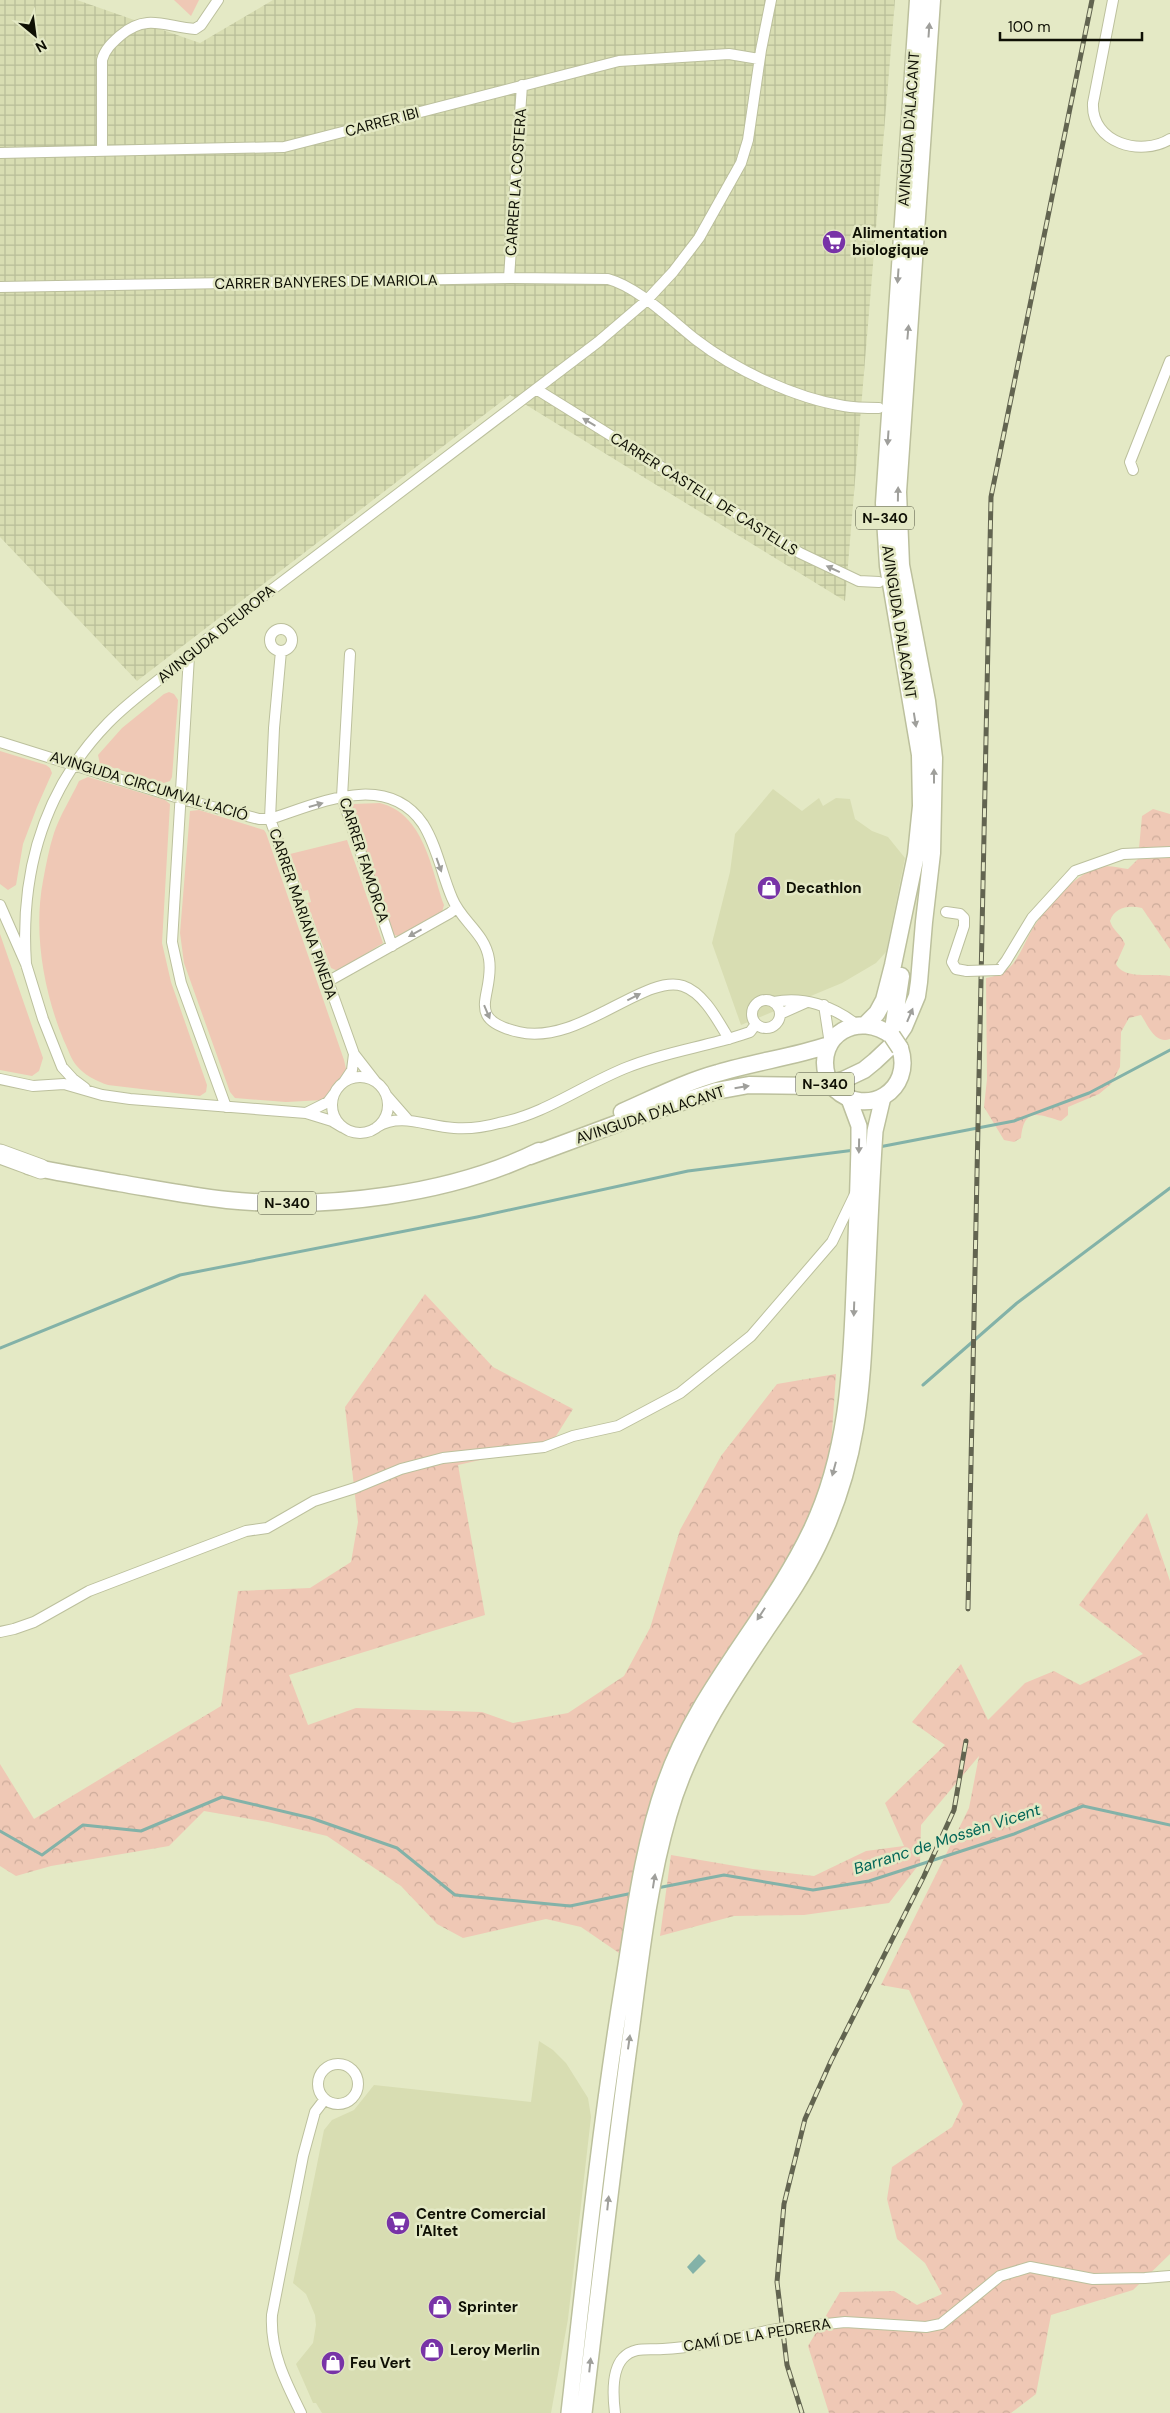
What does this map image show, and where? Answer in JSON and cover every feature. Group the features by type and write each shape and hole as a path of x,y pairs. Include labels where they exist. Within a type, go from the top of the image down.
{"highway":[{"path":"0,1154 41,1169"},
{"path":"0,1165 41,1169"}],"main road":[{"name":"AVINGUDA D'ALACANT","path":"861,1024 877,1013 884,1000 916,855 921,806 920,755 888,566 884,504 918,0"},
{"name":"AVINGUDA D'ALACANT","path":"530,1156 632,1118 716,1091 749,1086 818,1086 852,1076 875,1061 898,1037 917,996 932,853 933,740 904,581 898,516 907,337 932,0"},
{"name":"AVINGUDA D'ALACANT","path":"896,1042 897,995 916,915 933,825"},
{"path":"861,1024 884,1030 896,1042"},
{"name":"N-340","path":"829,1079 826,1054 830,1045 841,1031 861,1024"},
{"name":"N-340","path":"789,1058 829,1079 849,1099 866,1102 883,1097 894,1088 901,1075 903,1061 896,1042"},
{"name":"N-340","path":"0,1158 41,1169 162,1191 228,1200 310,1202 373,1197 411,1191 482,1173 530,1156 614,1115 715,1074 752,1063 789,1058 830,1045"},
{"path":"584,2413 610,2184 634,2008 659,1854 675,1796 692,1752 713,1712 811,1560 828,1524 846,1472 856,1432 862,1383 875,1131 883,1097"},
{"path":"569,2413 602,2135 644,1859 665,1783 680,1744 727,1664 801,1551 830,1484 846,1412 853,1333 860,1132 849,1099"}],"street":[{"path":"102,151 102,60 105,51 127,30 144,23 154,22 195,29 201,25 218,0"},
{"name":"AVINGUDA D'EUROPA","path":"26,964 25,907 36,846 44,819 74,764 108,722 230,621 612,330 646,300 673,272 699,238 742,163 748,140 759,59 771,0"},
{"path":"1113,0 1093,103 1094,116 1108,135 1127,146 1147,147 1170,139"},
{"name":"CARRER IBI","path":"0,153 284,147 522,85 633,59 729,54 759,59"},
{"name":"CARRER LA COSTERA","path":"509,278 522,85"},
{"name":"CARRER BANYERES DE MARIOLA","path":"0,287 509,278 608,279 622,284 646,300 698,341 757,376 823,402 878,408"},
{"path":"1134,470 1130,462 1170,361"},
{"name":"CARRER CASTELL DE CASTELLS","path":"536,389 800,553 859,581 879,582"},
{"name":"CARRER MARIANA PINEDA","path":"281,651 274,728 270,819 354,1054 377,1084"},
{"name":"CARRER FAMORCA","path":"350,654 342,797 392,946"},
{"path":"189,656 182,799 172,928 173,955 180,983 226,1107"},
{"name":"AVINGUDA CIRCUMVAL·LACIÓ","path":"0,742 182,799 250,817 270,819 353,794 385,796 405,805 422,824 456,908 482,938 489,958 489,977 484,1007 491,1021 508,1030 535,1034 564,1030 604,1014 639,994 669,985 681,985 691,990 700,998 714,1015 729,1039"},
{"path":"946,912 960,914 964,918 964,926 952,962 956,969 967,971 998,970 1006,961 1032,918 1075,871 1123,854 1170,852"},
{"path":"0,905 26,964 43,1019 62,1067 73,1079 88,1090"},
{"path":"327,982 456,908"},
{"path":"807,1002 780,1014 773,1026 764,1028 756,1024 752,1016 754,1007 765,1000 774,1002 792,1000 807,1002 824,1005 861,1024"},
{"path":"774,1002 780,1014"},
{"path":"824,1005 830,1045"},
{"path":"0,1079 33,1086 64,1084 102,1095 130,1099 306,1113 332,1121 355,1133 365,1133 387,1121 408,1120 453,1128 499,1123 548,1107 633,1065 676,1051 729,1039 750,1032 756,1024"},
{"path":"306,1113 328,1102 335,1094 352,1070 354,1054"},
{"path":"342,1084 350,1079 362,1077 377,1084 408,1120"},
{"path":"377,1127 386,1115 388,1106 385,1093"},
{"path":"335,1094 332,1107 334,1116 342,1127"},
{"path":"0,1632 14,1630 34,1622 89,1591 246,1531 267,1528 314,1501 355,1488 401,1469 443,1458 544,1447 573,1436 618,1426 680,1392 751,1336 832,1242 858,1187"},
{"path":"341,2064 352,2070 358,2081 358,2088 352,2098 336,2104 325,2100 318,2089 319,2076 323,2070 328,2066 341,2064"},
{"path":"301,2413 274,2350 271,2330 272,2315 303,2156 315,2112 325,2100"},
{"name":"CAMÍ DE LA PEDRERA","path":"615,2413 613,2394 618,2364 631,2352 644,2349 685,2348 777,2329 845,2322 926,2328 940,2324 1000,2276 1030,2267 1103,2279 1170,2276"}],"shaded area":[{"path":"0,0 77,0 200,43 273,0 895,0 845,601 510,395 137,681 0,537"},
{"path":"773,789 802,811 819,798 823,806 836,798 850,799 855,819 872,831 888,837 905,858 886,952 876,963 842,983 741,1025 712,943 730,872 735,834"},
{"path":"539,2041 553,2050 566,2063 588,2098 591,2117 568,2319 551,2413 322,2413 316,2403 313,2403 296,2364 313,2343 316,2325 315,2315 306,2294 293,2283 324,2130 332,2120 354,2110 374,2085 531,2102"}],"green space":[{"path":"174,0 199,0 191,16"},
{"path":"169,692 174,694 178,700 172,777 170,781 164,783 100,764 98,755 122,728"},
{"path":"0,751 46,765 52,773 23,844 16,885 8,890 0,884"},
{"path":"88,777 165,800 170,804 162,943 171,982 207,1085 206,1092 200,1096 108,1085 95,1080 79,1069 74,1063 57,1022 42,962 39,921 40,901 56,826 79,781"},
{"path":"380,803 395,809 407,818 416,830 430,859 444,905 442,912 398,936 394,935 350,808 353,804"},
{"path":"1153,809 1170,814 1170,949 1142,908 1123,908 1112,916 1110,921 1125,944 1116,964 1120,969 1132,974 1170,976 1170,1039 1165,1040 1156,1037 1141,1015 1129,1018 1121,1032 1120,1067 1111,1084 1099,1094 1068,1107 1068,1115 1061,1121 1034,1115 1025,1121 1021,1138 1014,1142 1004,1140 984,1107 987,1079 986,978 996,975 1011,966 1033,928 1054,901 1072,883 1091,870 1101,867 1111,866 1128,869 1138,859 1142,816"},
{"path":"199,810 264,830 266,833 346,1069 323,1100 286,1102 235,1098 230,1092 184,963 180,933 190,811"},
{"path":"347,840 383,943 338,971 331,968 307,903 311,902 308,890 303,891 290,854"},
{"path":"0,934 43,1058 39,1071 32,1076 0,1070"},
{"path":"425,1294 493,1367 573,1409 551,1444 458,1465 485,1615 289,1675 308,1725 356,1708 482,1712 513,1723 568,1713 624,1676 650,1628 680,1530 721,1456 777,1384 836,1374 828,1491 678,1749 619,1953 581,1927 546,1919 463,1938 437,1924 401,1886 327,1836 268,1822 204,1811 169,1846 51,1866 16,1876 0,1866 0,1764 34,1819 221,1706 238,1591 310,1588 351,1562 358,1522 345,1407"},
{"path":"1147,1513 1170,1581 1170,2254 1133,2290 1051,2315 1036,2394 1011,2413 829,2413 808,2346 840,2292 894,2291 917,2305 942,2294 925,2263 897,2239 887,2199 892,2167 952,2127 963,2104 909,1990 881,1985 969,1808 979,1756 921,1825 920,1863 889,1903 804,1915 734,1916 660,1936 671,1855 753,1869 814,1876 866,1851 904,1846 885,1803 945,1745 912,1722 961,1664 988,1720 1025,1683 1054,1671 1080,1685 1143,1654 1079,1605"}],"water":[{"path":"699,2254 706,2261 693,2274 687,2267"}],"waterway":[{"path":"879,1147 1014,1121 1089,1093 1170,1050"},
{"path":"0,1348 180,1275 477,1217 688,1171 855,1150"},
{"path":"923,1385 1017,1303 1170,1188"},
{"name":"Barranc de Mossèn Vicent","path":"0,1831 42,1855 83,1825 141,1831 222,1797 311,1818 397,1848 455,1895 570,1906 633,1893"},
{"name":"Barranc de Mossèn Vicent","path":"657,1888 724,1875 813,1890 869,1881 1014,1834 1083,1806 1170,1825"}],"railway":[{"path":"968,1609 991,497 1092,0"},
{"path":"802,2413 787,2365 777,2282 784,2204 805,2119 831,2061 924,1876 954,1810 966,1741"}],"place":[{"name":"Alimentation biologique","path":"834,242"},
{"name":"Decathlon","path":"769,888"},
{"name":"Centre Comercial l'Altet","path":"398,2223"},
{"name":"Sprinter","path":"440,2307"},
{"name":"Leroy Merlin","path":"432,2350"},
{"name":"Feu Vert","path":"333,2363"}]}
